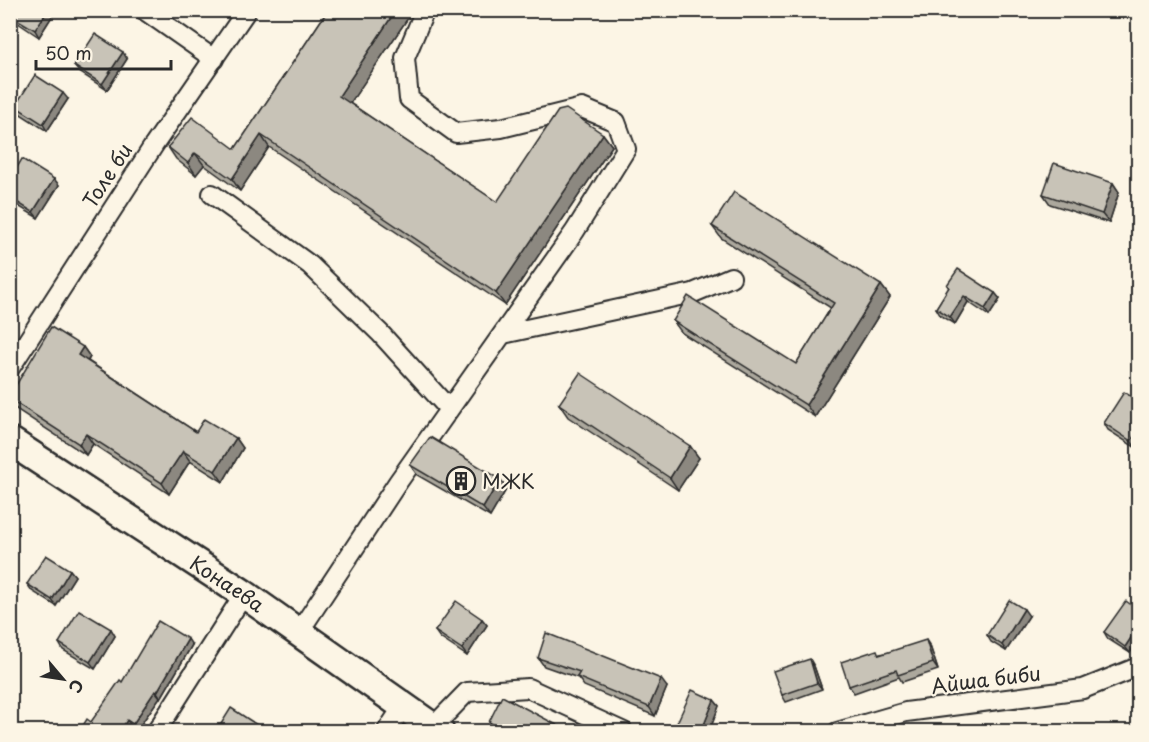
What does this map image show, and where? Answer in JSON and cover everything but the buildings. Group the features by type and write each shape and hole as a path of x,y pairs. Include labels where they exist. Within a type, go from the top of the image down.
{"main road":[{"name":"Конаева","path":"10,441 244,594 436,729"}],"street":[{"path":"144,10 214,59"},
{"name":"Толе би","path":"10,368 154,145 247,10"},
{"path":"299,632 449,409 575,231 626,149 616,122 582,108 501,128 456,134 410,99 405,58 425,10"},
{"path":"212,194 310,265 380,333 449,409"},
{"path":"502,333 693,293 730,278"},
{"path":"156,732 244,594"},
{"name":"Айша биби","path":"837,732 906,712 1083,689 1138,667"},
{"path":"436,729 467,692 528,688 624,732"},
{"path":"386,732 404,705"}],"place":[{"name":"МЖК","path":"461,481"}]}
